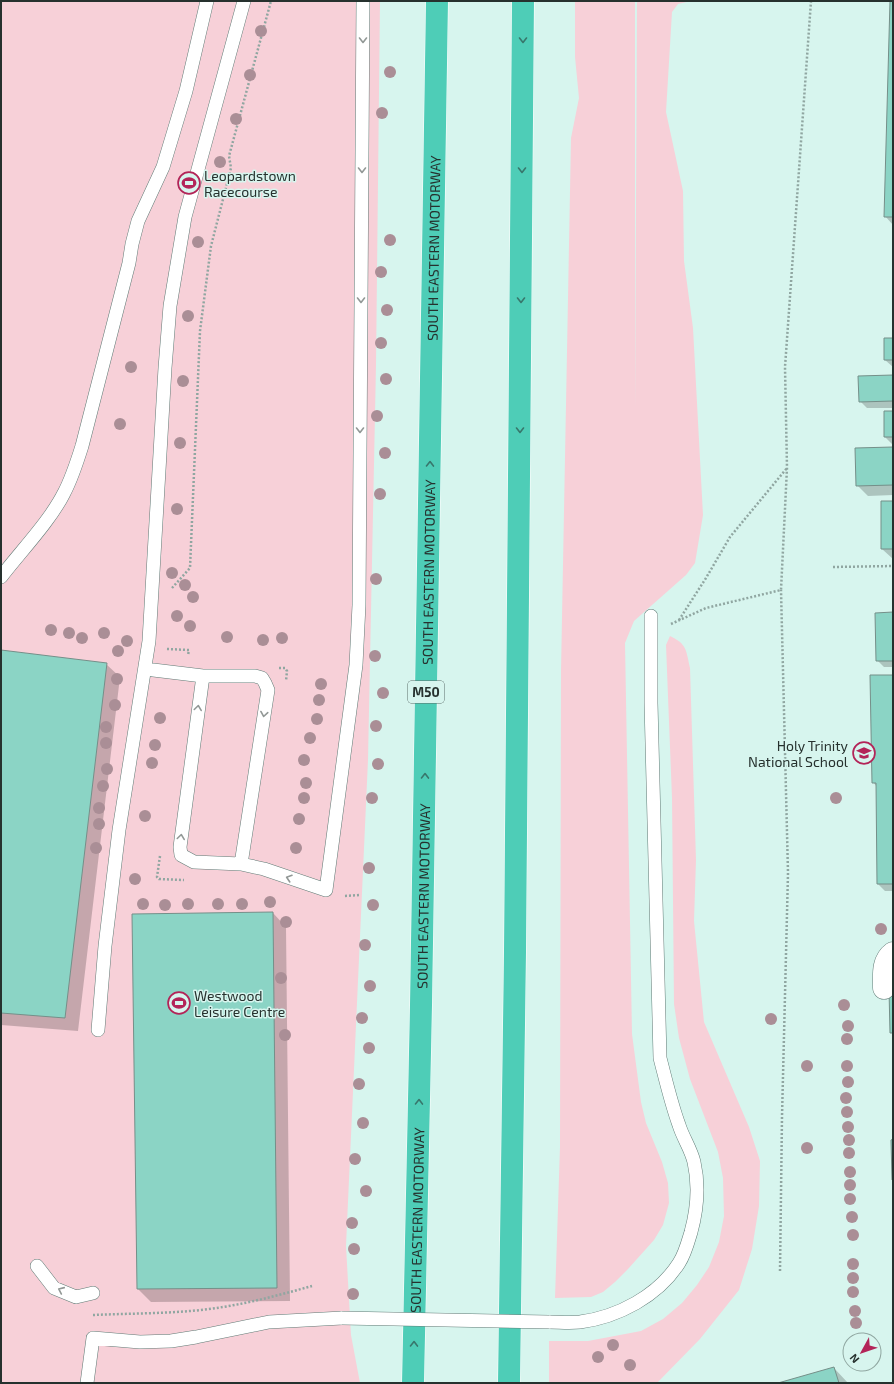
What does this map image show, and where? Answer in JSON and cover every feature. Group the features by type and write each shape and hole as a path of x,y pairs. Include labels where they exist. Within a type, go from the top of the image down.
{"highway":[{"name":"SOUTH EASTERN MOTORWAY","path":"413,1383 422,973 437,1"},
{"path":"508,1383 515,952 523,1"}],"street":[{"path":"884,988 884,966 888,956 893,953"}],"lane":[{"path":"1,577 51,514 64,494 73,475 82,446 129,263 138,222 163,167 186,91 207,1"},
{"path":"98,1030 105,946 118,837 149,641 170,306 185,217 244,1"},
{"path":"202,676 180,848 181,855 194,862 241,864 264,869 326,890 356,665 358,620 363,1"},
{"path":"87,1383 93,1338 140,1342 171,1341 270,1322 342,1318 580,1322 611,1314 631,1306 650,1294 671,1274 680,1262 694,1219 696,1190 694,1163 689,1147 679,1127 668,1092 660,1058 651,703 651,616"},
{"path":"145,669 202,676 255,676 262,678 265,683 268,690 241,864"},
{"path":"37,1266 54,1288 76,1297 93,1294"}],"path":[{"path":"171,592 173,586 190,568 200,330 211,246 231,168 229,156 271,1"},
{"path":"780,1270 788,873 781,590 787,468 785,367 812,1"},
{"path":"679,620 730,537 787,468"},
{"path":"833,567 893,566"},
{"path":"651,632 706,608 781,590"},
{"path":"165,647 167,649 189,650 186,673"},
{"path":"161,848 157,877 163,880 186,880"},
{"path":"340,896 360,896"},
{"path":"93,1315 187,1311 223,1307 281,1295 312,1286"}],"shaded area":[{"name":"Westwood Leisure Centre","path":"1,1 380,1 376,365 368,760 346,1246 351,1335 360,1383 1,1383"},
{"path":"575,1 635,1 635,413 637,1 691,1 678,4 672,12 666,112 683,191 684,261 693,328 703,515 695,563 686,575 634,621 625,643 632,1034 641,1102 646,1123 662,1162 668,1183 669,1203 663,1225 654,1240 628,1269 603,1292 591,1297 555,1298 560,1147 561,671 571,138 579,98 575,57"},
{"path":"670,636 680,642 685,648 690,668 696,860 694,921 704,1022 749,1127 760,1161 759,1206 752,1249 739,1290 700,1339 657,1383 549,1383 549,1341 588,1341 641,1331 663,1319 682,1303 697,1285 709,1267 719,1242 724,1216 723,1178 718,1152 690,1079 679,1038 674,1004 672,798 666,645"}],"building":[{"path":"890,1 893,1 893,217 884,217"},
{"path":"884,338 893,338 893,360 884,360"},
{"path":"893,375 893,401 859,402 858,376"},
{"path":"884,411 893,411 893,437 884,437"},
{"path":"893,447 893,485 856,486 855,448"},
{"path":"881,501 893,501 893,549 881,549"},
{"path":"893,612 893,661 876,661 875,613"},
{"path":"1,650 107,663 65,1018 1,1013"},
{"path":"870,675 893,675 893,884 877,884 876,783 872,783"},
{"path":"273,912 277,1288 137,1289 132,914"},
{"path":"889,989 893,989 893,1033 890,1033"},
{"path":"893,1139 893,1180 892,1180 891,1140"},
{"path":"834,1367 839,1383 778,1383"}],"place":[{"name":"Leopardstown Racecourse","path":"189,183"},
{"name":"Holy Trinity National School","path":"864,753"},
{"name":"Westwood Leisure Centre","path":"179,1003"}]}
